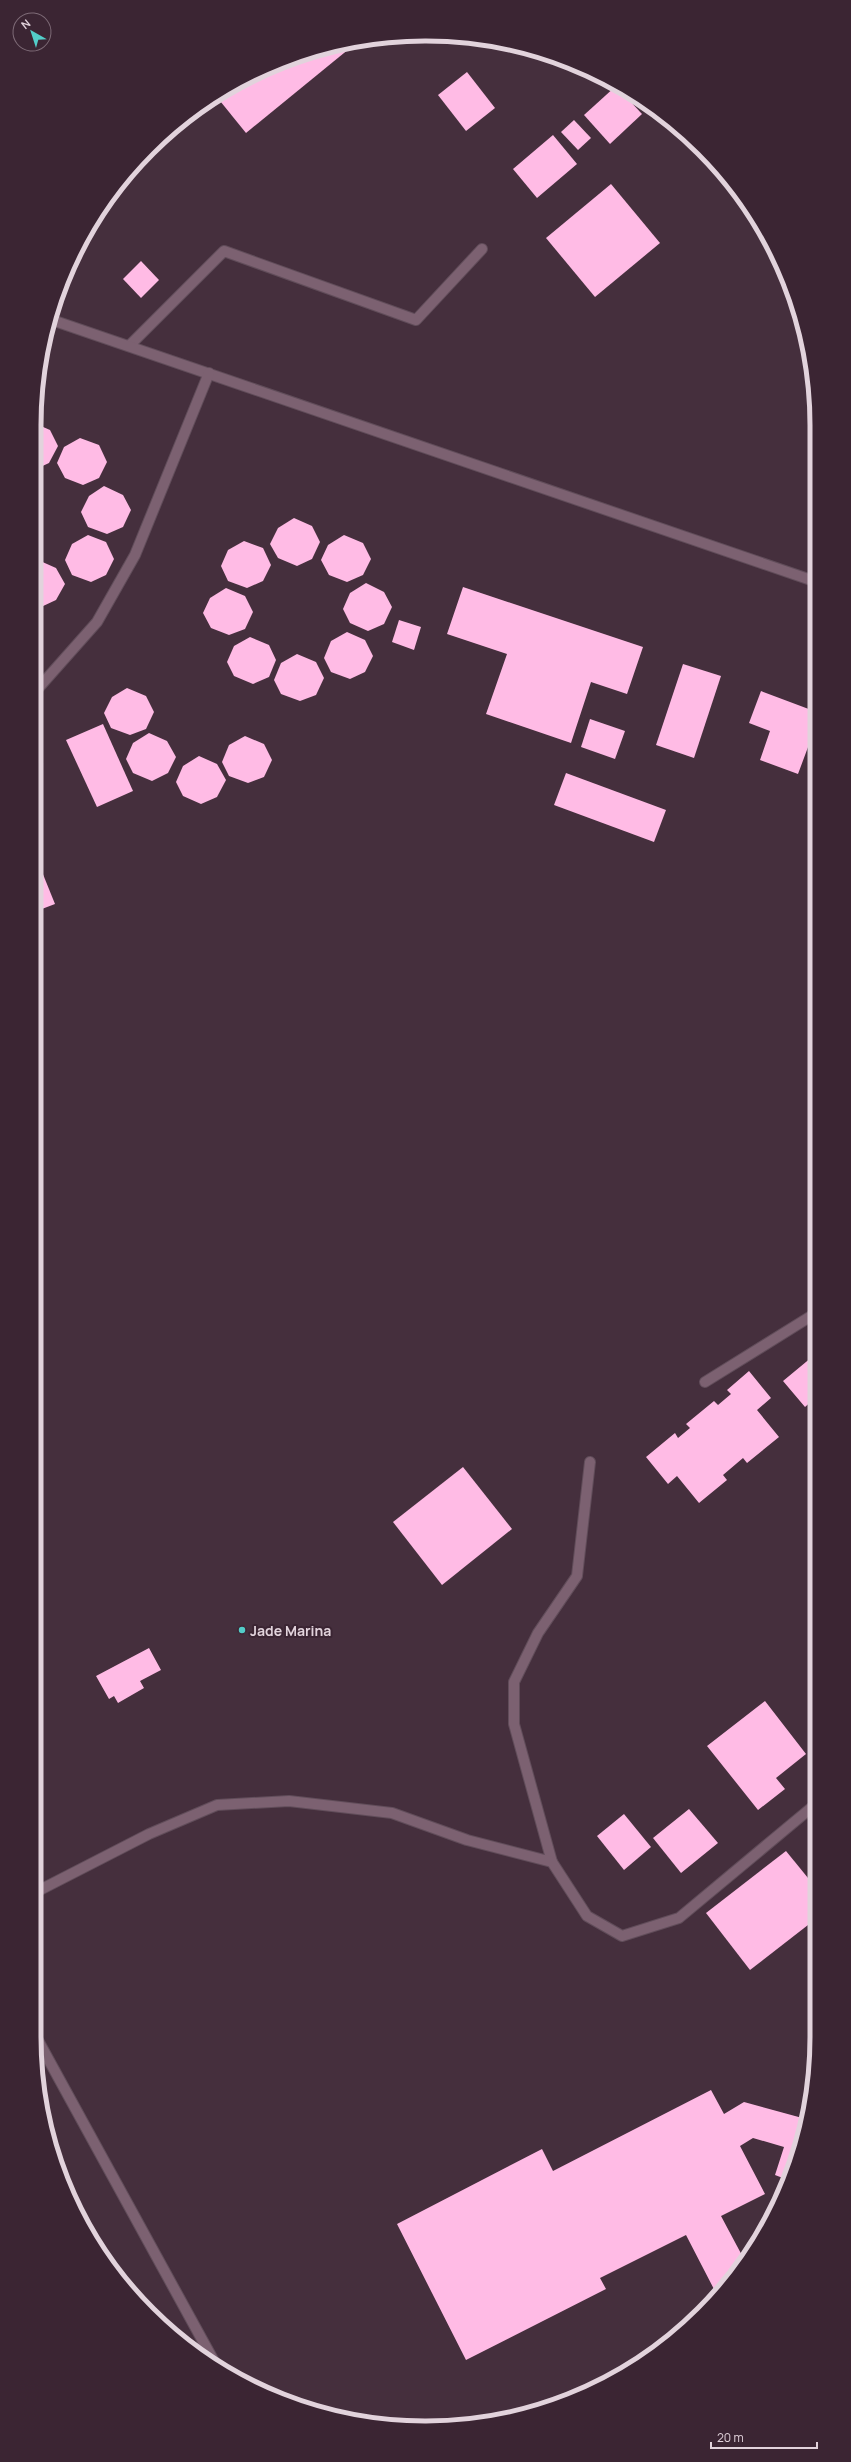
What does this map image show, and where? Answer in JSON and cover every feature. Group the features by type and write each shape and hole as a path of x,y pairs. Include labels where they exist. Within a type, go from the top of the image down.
{"street":[{"path":"129,346 224,251 416,320 482,249"},
{"path":"55,321 810,581"},
{"path":"41,685 97,622 135,554 209,373"},
{"path":"705,1382 810,1316"},
{"path":"590,1462 577,1576 538,1633 514,1682 514,1724 552,1862 587,1916 622,1936 679,1918 810,1808"},
{"path":"41,1889 149,1834 217,1805 282,1801 392,1813 468,1840 552,1862"},
{"path":"41,2047 211,2355"}],"building":[{"path":"350,48 246,133 220,101 278,70 302,61"},
{"path":"467,72 495,108 466,131 438,95"},
{"path":"612,90 629,100 642,114 610,144 584,115"},
{"path":"574,120 591,138 578,150 561,132"},
{"path":"553,135 577,164 537,198 513,169"},
{"path":"611,184 660,243 595,297 546,238"},
{"path":"141,261 159,280 141,298 123,279"},
{"path":"41,426 50,430 58,446 49,463 41,467"},
{"path":"80,438 99,445 107,462 99,478 83,485 65,478 57,463 64,447"},
{"path":"104,486 123,495 131,510 123,527 107,534 88,527 81,512 89,496"},
{"path":"294,518 312,526 320,542 312,559 297,566 278,558 270,544 278,528"},
{"path":"88,535 106,542 114,559 106,575 91,582 72,575 65,560 72,544"},
{"path":"344,535 363,543 371,559 363,575 347,582 329,575 321,560 328,545"},
{"path":"244,541 263,548 271,565 263,581 247,588 228,581 221,566 228,550"},
{"path":"41,561 56,568 65,584 56,600 41,607"},
{"path":"366,583 384,592 392,607 384,624 368,631 350,623 343,609 350,593"},
{"path":"463,587 643,647 627,694 591,682 571,743 486,714 507,654 447,634"},
{"path":"226,588 245,596 253,612 245,629 229,635 211,628 203,613 210,598"},
{"path":"399,620 421,627 414,650 392,642"},
{"path":"347,632 365,640 373,656 365,672 350,679 331,672 324,658 331,641"},
{"path":"250,637 269,645 276,660 269,677 253,684 234,676 227,662 234,646"},
{"path":"297,654 316,662 324,678 316,695 300,701 281,694 274,680 281,663"},
{"path":"683,664 721,676 694,758 656,745"},
{"path":"127,688 146,696 154,712 146,729 130,735 111,728 104,713 112,697"},
{"path":"761,691 810,709 810,742 798,774 760,760 770,731 749,723"},
{"path":"590,719 625,731 615,759 581,747"},
{"path":"103,724 133,791 97,807 66,740"},
{"path":"149,733 167,741 176,757 168,773 152,781 133,773 126,759 133,743"},
{"path":"245,736 264,744 272,760 264,777 248,783 229,776 222,762 229,745"},
{"path":"199,756 217,764 226,780 217,797 201,804 183,796 176,782 183,766"},
{"path":"566,773 666,810 654,842 554,805"},
{"path":"41,869 55,904 41,909"},
{"path":"810,1359 810,1403 805,1407 783,1381"},
{"path":"749,1371 771,1398 757,1410 779,1437 747,1463 743,1458 723,1475 727,1480 699,1503 677,1476 668,1484 646,1457 675,1433 678,1438 690,1428 686,1424 714,1401 718,1405 731,1394 727,1390"},
{"path":"463,1467 512,1529 442,1585 393,1522"},
{"path":"149,1648 161,1670 140,1681 144,1688 118,1703 114,1696 109,1699 96,1676"},
{"path":"765,1701 806,1754 776,1778 785,1789 758,1810 707,1746"},
{"path":"689,1809 718,1843 681,1873 653,1838"},
{"path":"624,1814 651,1847 624,1870 597,1836"},
{"path":"786,1851 810,1880 810,1923 750,1970 706,1913"},
{"path":"711,2090 724,2114 744,2102 802,2118 790,2160 783,2178 775,2175 784,2147 753,2138 740,2146 765,2194 721,2216 742,2255 731,2271 715,2290 686,2235 600,2278 606,2289 466,2360 397,2224 542,2149 553,2171"}],"place":[{"name":"Jade Marina","path":"242,1630"}]}
